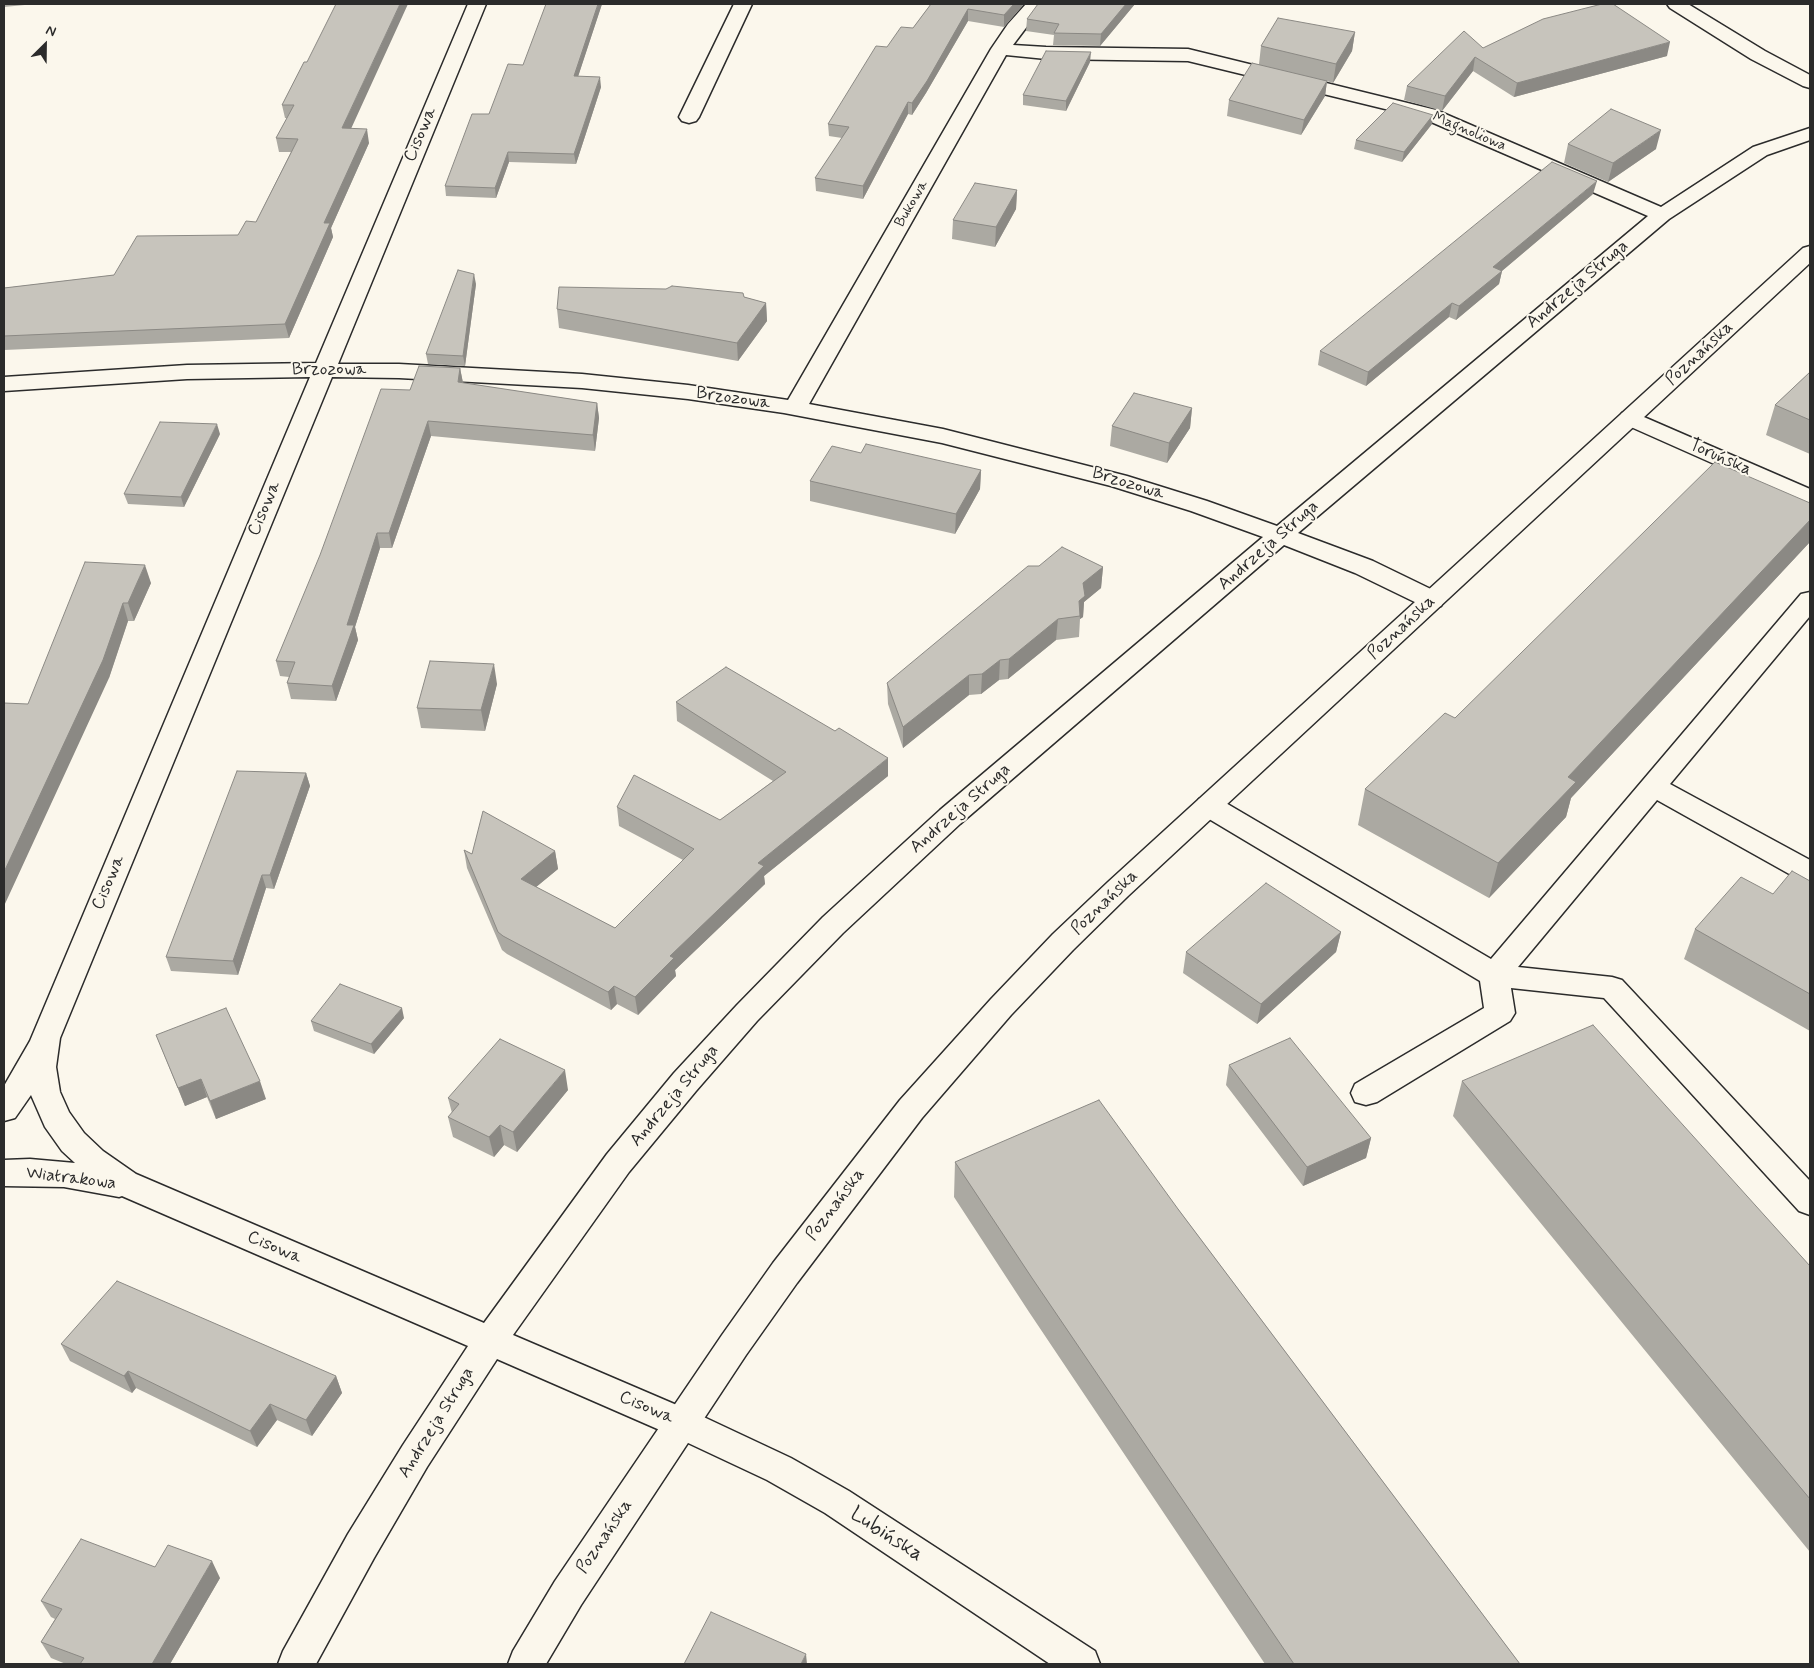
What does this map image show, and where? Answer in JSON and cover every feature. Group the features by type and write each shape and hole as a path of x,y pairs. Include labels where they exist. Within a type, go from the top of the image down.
{"street":[{"name":"Cisowa","path":"477,4 322,370 45,1038 41,1072 45,1092 56,1118 82,1151 116,1178 137,1189 681,1423"},
{"path":"688,117 743,4"},
{"name":"Bukowa","path":"795,408 1000,49 1035,4"},
{"path":"1676,4 1758,55 1810,82"},
{"name":"Magnoliowa","path":"1000,49 1046,53 1188,56 1429,114 1662,215"},
{"name":"Andrzeja Struga","path":"296,1664 326,1608 411,1464 490,1341 571,1226 642,1134 727,1035 821,938 930,835 1281,535 1662,215 1760,151 1810,134"},
{"name":"Poznańska","path":"526,1664 568,1592 681,1423 785,1273 844,1193 917,1102 1001,1007 1063,942 1810,252"},
{"name":"Brzozowa","path":"4,384 163,373 322,370 427,372 574,380 688,392 795,408 943,436 1079,470 1156,492 1346,559 1432,600"},
{"name":"Toruńska","path":"1630,418 1810,498"},
{"path":"1366,1093 1500,1013 1494,976 1810,600"},
{"path":"1653,786 1810,873"},
{"path":"1209,806 1494,976 1612,988 1810,1202"},
{"path":"4,1109 25,1079 45,1038"},
{"name":"Wiatrakowa","path":"4,1173 64,1174 137,1189"},
{"name":"Lubińska","path":"681,1423 817,1489 1082,1664"}],"building":[{"path":"336,4 400,4 342,128 367,129 324,223 330,223 285,324 4,336 4,288 114,275 137,236 238,235 246,221 256,222 298,139 276,138 294,105 282,105 304,62 307,62"},
{"path":"546,4 598,4 574,76 600,77 574,154 508,152 495,188 445,186 472,114 489,114 508,64 523,65"},
{"path":"931,4 1014,4 1004,15 968,9 927,81 912,103 908,102 863,186 815,178 849,127 828,124 876,46 887,47 901,27 913,28"},
{"path":"1038,4 1126,4 1101,34 1054,33 1059,24 1027,19"},
{"path":"1602,4 1613,4 1670,42 1517,83 1475,57 1445,96 1407,86 1464,31 1483,48 1543,19"},
{"path":"1278,18 1355,32 1336,64 1261,46"},
{"path":"1046,51 1091,52 1066,101 1023,95"},
{"path":"1252,63 1327,81 1304,120 1229,100"},
{"path":"1393,103 1433,115 1404,152 1356,140"},
{"path":"1611,109 1661,130 1613,163 1568,144"},
{"path":"1552,162 1597,181 1493,267 1502,271 1459,306 1452,303 1368,372 1320,351"},
{"path":"975,183 1017,190 996,227 953,220"},
{"path":"458,270 474,274 463,356 426,354"},
{"path":"672,286 743,293 744,297 766,303 737,343 557,309 559,287 666,289"},
{"path":"419,366 460,368 458,382 597,403 593,435 428,421 389,533 377,533 347,625 354,625 332,686 287,683 295,662 276,661 320,555 381,389 410,390"},
{"path":"1810,372 1810,420 1775,405"},
{"path":"1134,393 1192,408 1169,443 1112,426"},
{"path":"160,422 217,424 181,497 124,494"},
{"path":"866,444 981,470 956,514 810,481 832,446 861,453"},
{"path":"1715,462 1810,503 1810,520 1568,777 1576,782 1498,863 1365,789 1445,713 1455,718"},
{"path":"1062,547 1103,567 1083,583 1085,596 1079,601 1080,616 1058,619 1009,659 1000,660 982,674 969,675 903,727 887,683 1028,566 1039,566"},
{"path":"85,562 145,565 128,603 123,603 103,660 4,872 4,703 28,704"},
{"path":"430,661 494,664 481,710 417,708"},
{"path":"726,667 835,731 839,728 888,758 758,863 764,866 670,956 674,958 635,997 614,986 608,992 498,932 464,850 472,854 483,811 555,851 521,879 615,928 694,849 617,807 634,775 720,820 786,772 676,702"},
{"path":"237,771 306,773 270,875 262,875 233,961 166,957"},
{"path":"1792,871 1810,881 1810,994 1695,929 1741,877 1773,894"},
{"path":"1266,883 1341,932 1261,1004 1186,952"},
{"path":"340,984 402,1008 371,1044 311,1021"},
{"path":"226,1008 260,1081 210,1101 201,1079 178,1088 156,1035"},
{"path":"1593,1025 1810,1266 1810,1499 1462,1081"},
{"path":"1290,1038 1371,1138 1307,1167 1229,1065"},
{"path":"500,1039 565,1070 513,1132 500,1125 489,1137 448,1117 459,1104 448,1098"},
{"path":"1099,1100 1178,1209 1520,1664 1294,1664 955,1162"},
{"path":"117,1281 336,1376 306,1420 270,1404 250,1431 128,1371 124,1376 61,1344"},
{"path":"81,1539 155,1567 168,1545 212,1561 152,1664 80,1664 84,1658 41,1642 62,1609 41,1601"},
{"path":"711,1612 806,1654 801,1664 684,1664"}]}
